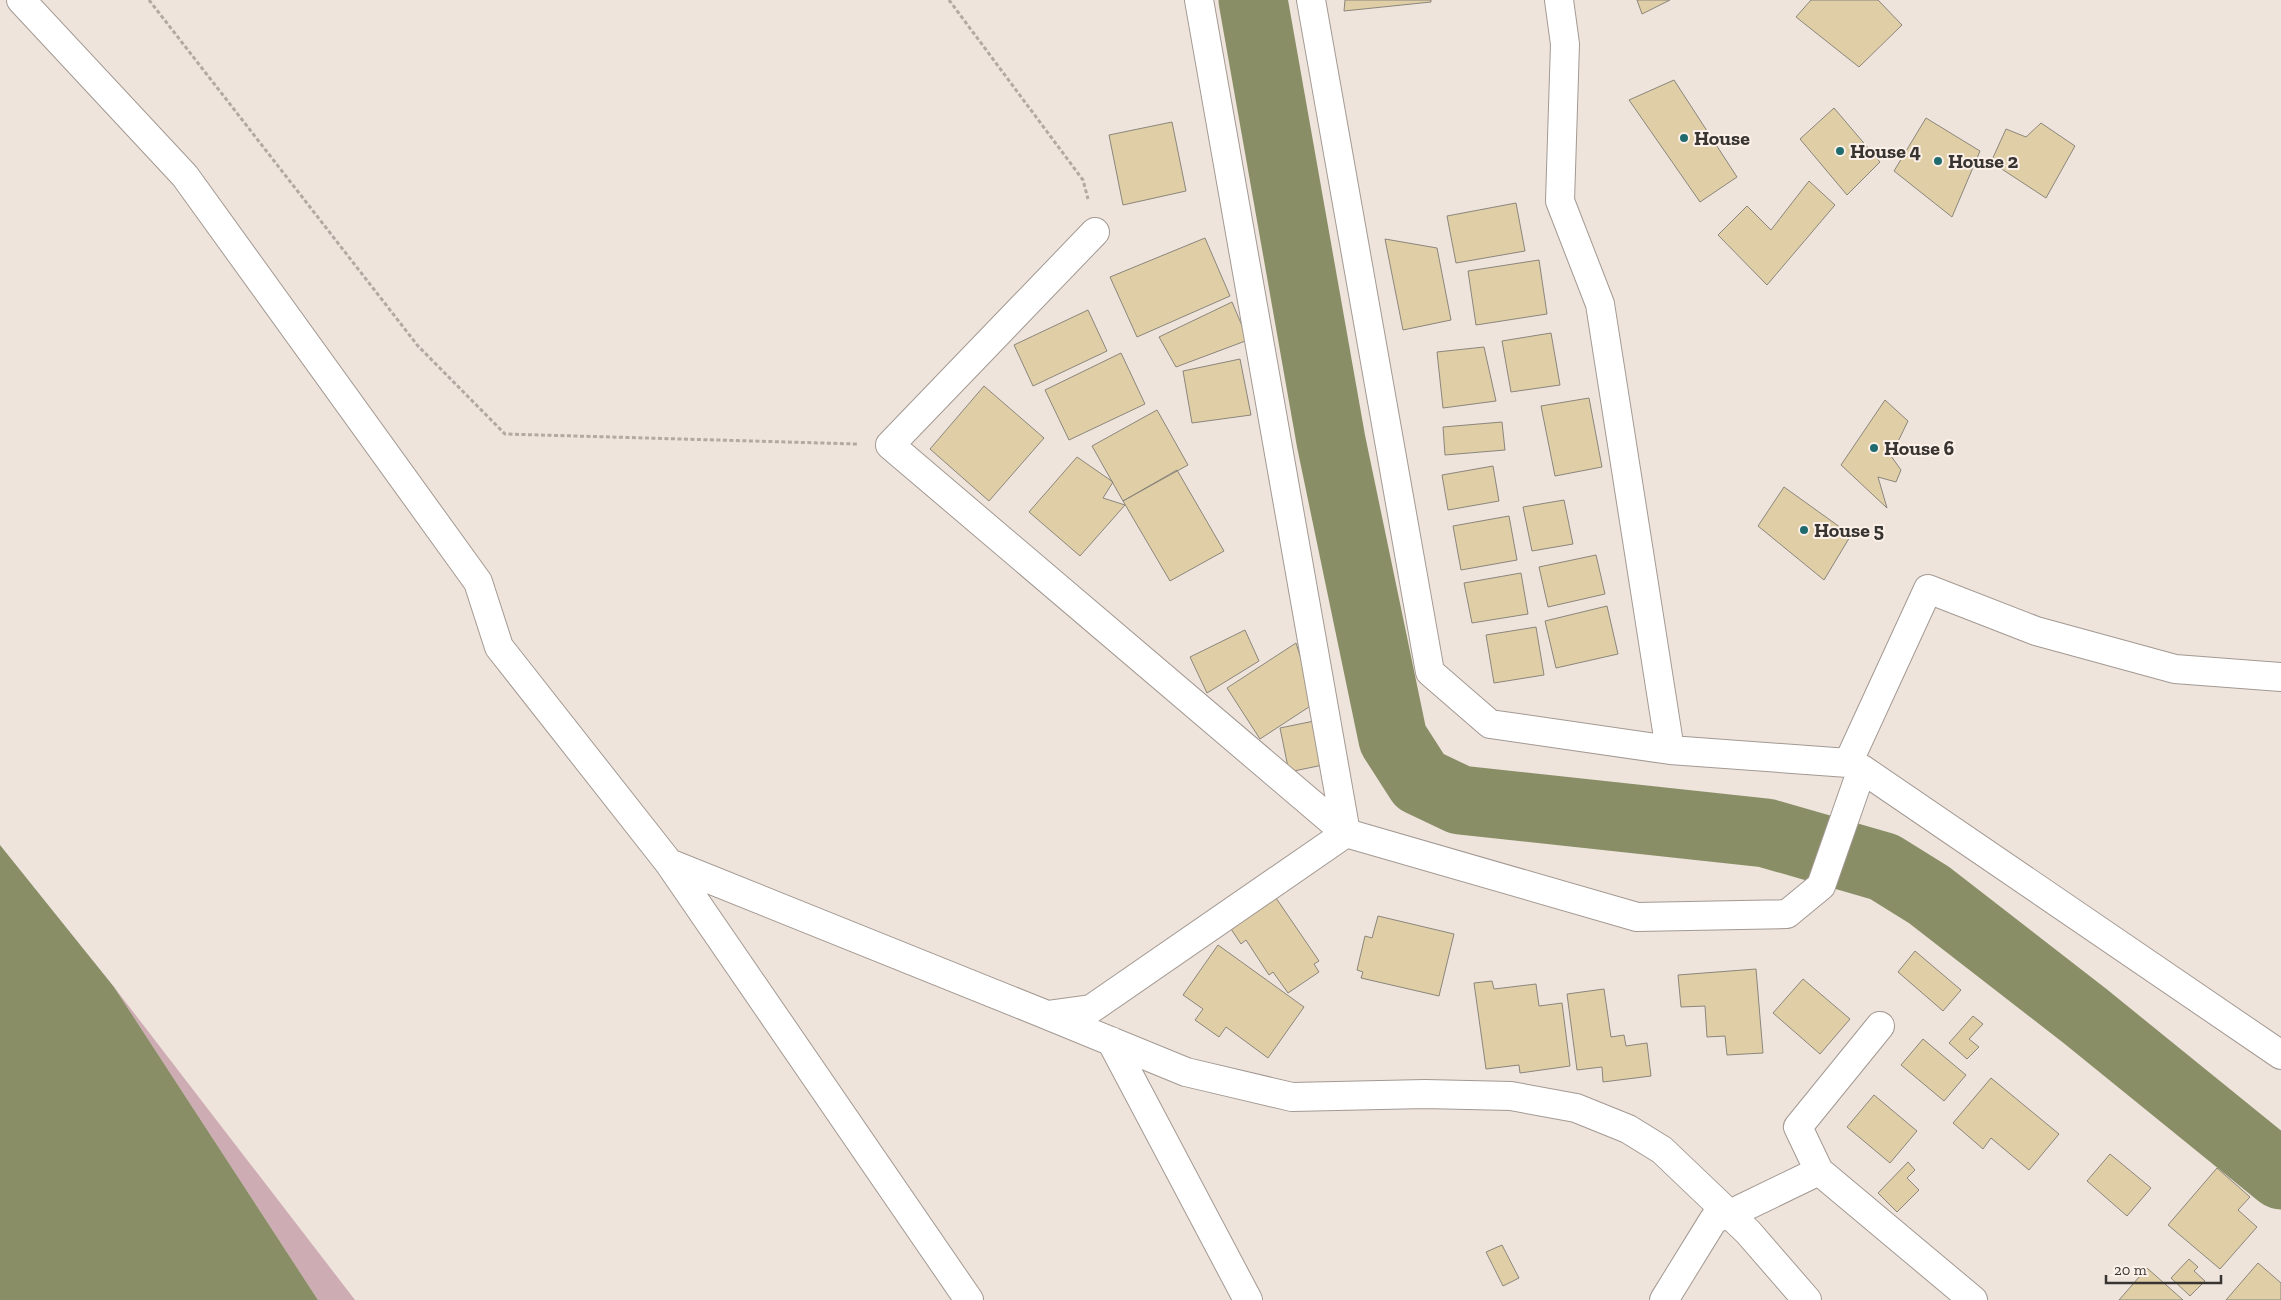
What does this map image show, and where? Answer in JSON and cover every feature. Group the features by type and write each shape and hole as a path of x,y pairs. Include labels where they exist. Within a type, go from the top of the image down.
{"street":[{"path":"21,0 185,176 478,582 499,647 669,863 970,1300"},
{"path":"1199,0 1346,833"},
{"path":"1312,0 1430,672 1490,724 1670,750 1855,766 2281,1055"},
{"path":"1559,0 1565,44 1560,201 1600,304 1670,750"},
{"path":"1095,232 890,444 1346,833 1637,917 1787,914 1821,886 1855,766 1928,589 2036,631 2175,669 2281,677"},
{"path":"1047,1015 1091,1008 1346,833"},
{"path":"669,863 1186,1072 1292,1097 1425,1094 1511,1096 1576,1108 1628,1129 1662,1150 1748,1232 1807,1300"},
{"path":"1880,1026 1798,1127 1819,1171 1973,1300"},
{"path":"1111,1041 1248,1300"},
{"path":"1664,1300 1714,1219 1730,1214 1819,1171"}],"path":[{"path":"149,0 418,346 505,434 890,444"},
{"path":"950,0 1083,180 1095,232"}],"shaded area":[{"path":"0,845 114,987 318,1300 0,1300"},
{"path":"114,987 355,1300 318,1300"}],"building":[{"path":"1345,0 1431,0 1431,2 1344,11"},
{"path":"1637,0 1670,0 1642,14"},
{"path":"1811,0 1878,0 1902,25 1859,67 1796,17"},
{"name":"House","path":"1674,80 1737,177 1700,202 1629,100"},
{"name":"House 4","path":"1834,108 1880,162 1847,195 1800,139"},
{"name":"House 2","path":"1926,118 1980,151 1952,217 1894,171"},
{"path":"1172,122 1186,191 1123,205 1109,135"},
{"path":"2041,123 2075,146 2046,198 1991,162 2006,129 2026,137"},
{"name":"House","path":"1809,181 1835,205 1767,285 1718,235 1747,206 1771,230"},
{"path":"1516,203 1525,251 1456,263 1447,216"},
{"path":"1205,238 1230,296 1137,337 1110,277"},
{"path":"1385,239 1437,248 1451,320 1403,330"},
{"path":"1539,260 1547,314 1476,325 1468,271"},
{"path":"1232,302 1248,340 1176,367 1159,337"},
{"path":"1088,310 1107,351 1033,386 1014,345"},
{"path":"1551,333 1560,385 1511,392 1502,341"},
{"path":"1484,347 1496,401 1443,408 1437,352"},
{"path":"1121,353 1145,404 1069,440 1045,390"},
{"path":"1240,359 1251,415 1192,423 1183,371"},
{"path":"984,386 1044,438 989,501 930,449"},
{"path":"1589,398 1602,467 1555,476 1541,406"},
{"name":"House 6","path":"1885,400 1908,421 1891,456 1901,470 1896,482 1878,477 1887,508 1841,465"},
{"path":"1157,410 1188,465 1123,501 1092,446"},
{"path":"1502,422 1505,450 1445,455 1443,427"},
{"path":"1077,457 1113,482 1103,498 1125,505 1080,556 1029,512"},
{"path":"1493,466 1499,501 1448,510 1442,475"},
{"path":"1177,470 1224,551 1170,581 1123,501"},
{"name":"House 5","path":"1784,487 1851,535 1824,580 1758,526"},
{"path":"1564,500 1573,544 1532,551 1523,507"},
{"path":"1509,516 1517,560 1461,570 1453,526"},
{"path":"1596,555 1605,594 1548,607 1539,567"},
{"path":"1521,573 1528,614 1472,623 1464,583"},
{"path":"1607,606 1618,654 1556,668 1545,621"},
{"path":"1536,627 1544,675 1494,683 1486,635"},
{"path":"1245,630 1259,661 1207,693 1190,657"},
{"path":"1296,643 1315,703 1260,739 1227,688"},
{"path":"1314,721 1323,765 1289,772 1280,728"},
{"path":"1276,898 1319,961 1314,964 1319,972 1288,993 1273,972 1269,975 1246,940 1241,944 1231,929"},
{"path":"1378,916 1454,934 1439,996 1361,978 1363,972 1357,970 1365,936 1372,938"},
{"path":"1218,945 1304,1007 1268,1058 1226,1027 1219,1037 1195,1020 1203,1009 1183,995"},
{"path":"1915,951 1961,990 1943,1011 1898,972"},
{"path":"1756,969 1763,1053 1727,1055 1725,1036 1707,1037 1705,1006 1681,1007 1678,975"},
{"path":"1803,979 1850,1019 1820,1054 1773,1013"},
{"path":"1492,981 1494,989 1536,984 1539,1006 1562,1003 1570,1066 1520,1073 1519,1065 1486,1069 1474,983"},
{"path":"1604,989 1611,1037 1624,1035 1626,1046 1647,1043 1651,1076 1603,1082 1602,1067 1577,1070 1567,994"},
{"path":"1973,1016 1983,1024 1969,1039 1979,1047 1967,1059 1949,1043"},
{"path":"1923,1039 1966,1075 1944,1101 1901,1065"},
{"path":"1991,1078 2059,1134 2029,1170 1991,1138 1983,1149 1953,1123"},
{"path":"1874,1095 1917,1131 1890,1163 1847,1127"},
{"path":"2110,1154 2151,1188 2127,1216 2087,1181"},
{"path":"1908,1162 1915,1170 1907,1178 1919,1190 1897,1212 1878,1193"},
{"path":"2217,1168 2250,1197 2238,1210 2257,1227 2220,1269 2168,1225"},
{"path":"1502,1245 1519,1278 1503,1286 1486,1252"},
{"path":"2189,1259 2198,1267 2194,1271 2205,1281 2190,1296 2171,1278"},
{"path":"2258,1263 2281,1283 2281,1300 2226,1300"},
{"path":"2147,1268 2183,1300 2119,1300"}],"waterway":[{"path":"1253,0 1331,441 1393,739 1420,781 1460,800 1766,833 1884,867 1929,895 2085,1016 2281,1175"}],"place":[{"name":"House","path":"1684,138"},
{"name":"House 4","path":"1840,151"},
{"name":"House 2","path":"1938,161"},
{"name":"House 6","path":"1874,448"},
{"name":"House 5","path":"1804,530"}]}
